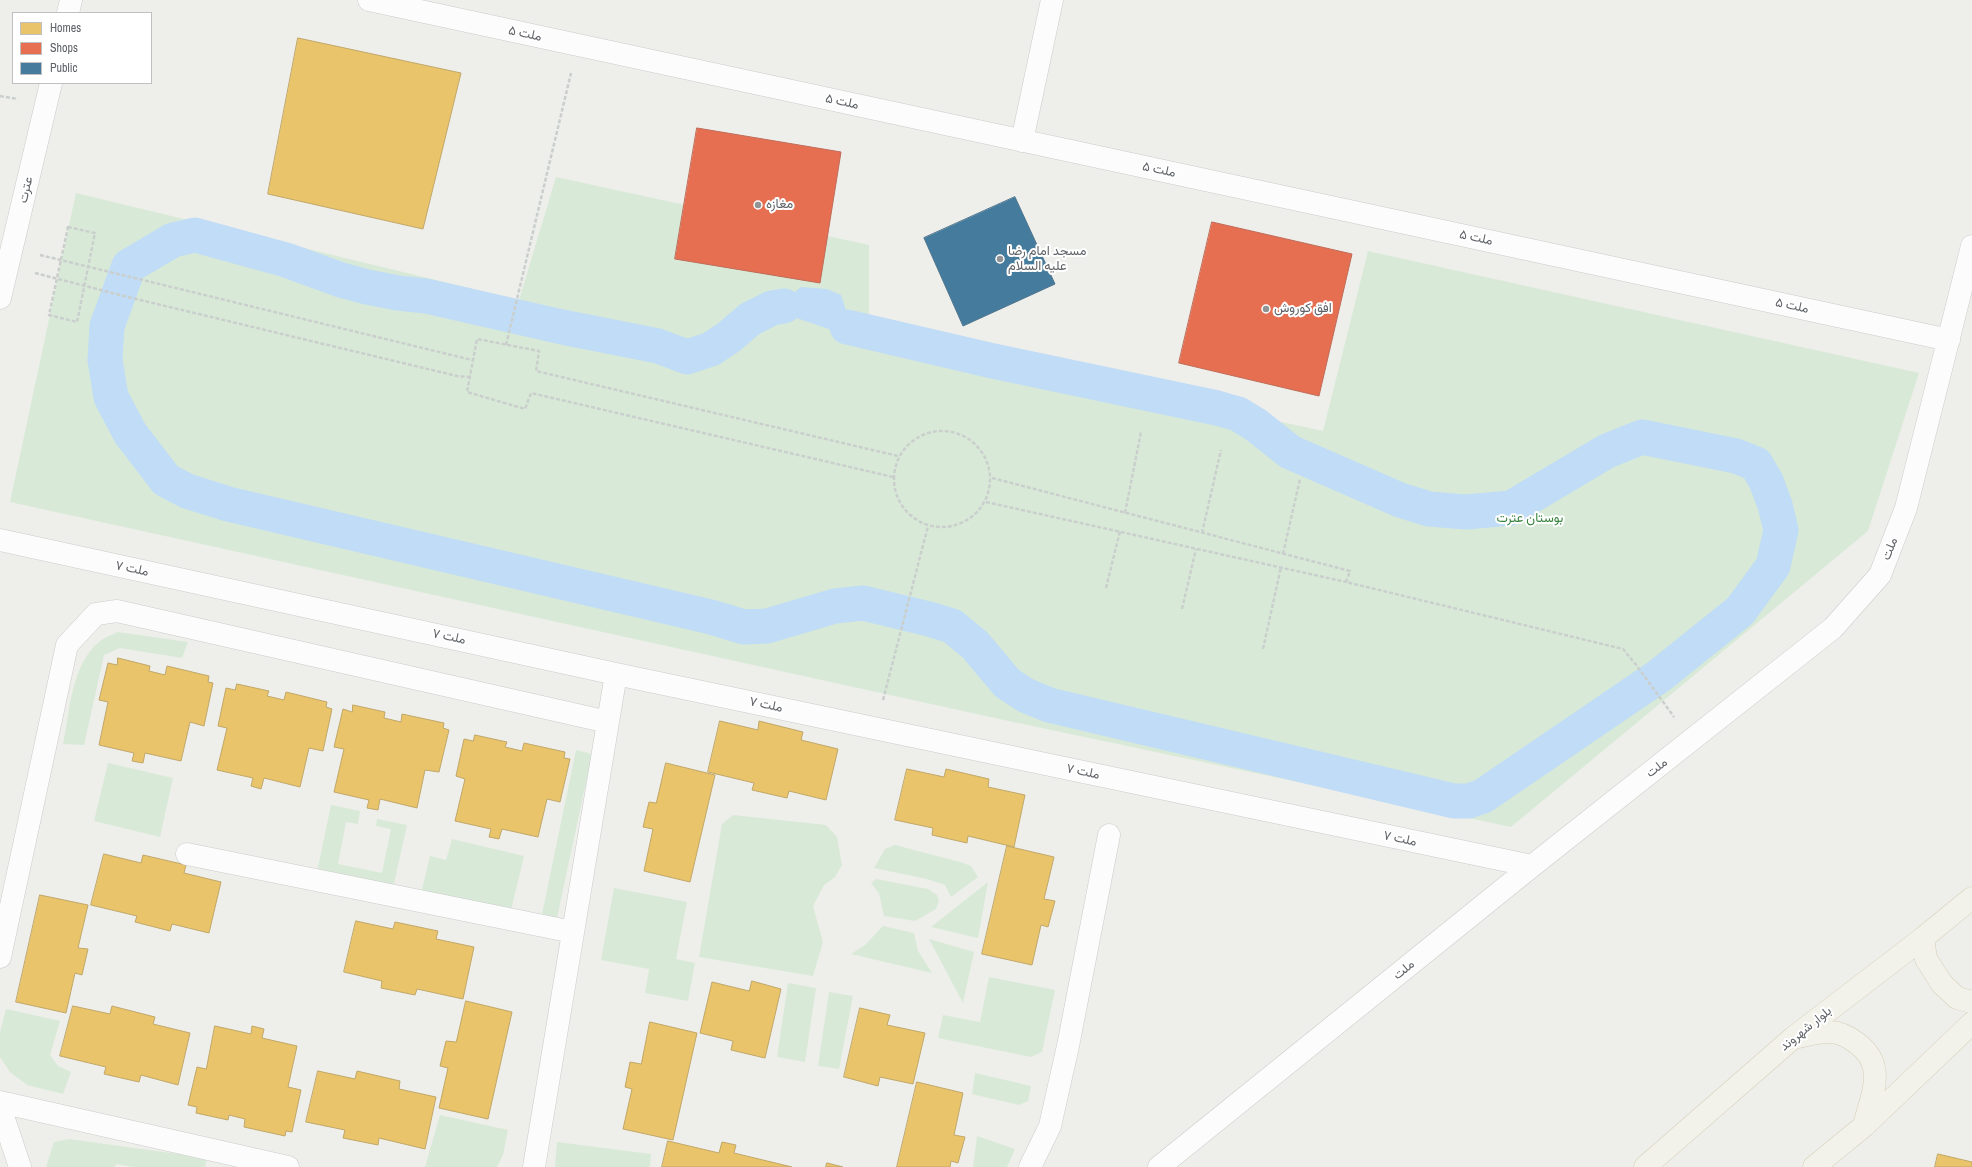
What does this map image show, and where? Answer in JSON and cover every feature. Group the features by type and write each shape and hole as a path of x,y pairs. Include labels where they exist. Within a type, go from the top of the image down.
{"main road":[{"name":"بلوار شهروند","path":"1645,1167 1794,1037 1923,938 1972,898"},
{"path":"1923,938 1926,958 1942,984 1957,998 1972,1002"},
{"path":"1814,1167 1864,1126 1972,1023"},
{"path":"1794,1037 1829,1031 1849,1036 1864,1048 1874,1067 1873,1088 1864,1126"}],"street":[{"path":"68,12 71,0"},
{"name":"ملت ۵","path":"369,0 1948,340"},
{"path":"1022,140 1052,0"},
{"name":"عترت","path":"0,298 51,84"},
{"name":"ملت","path":"1159,1167 1532,866 1833,628 1880,575 1906,508 1972,246"},
{"name":"ملت ۷","path":"0,540 616,674 1532,866"},
{"path":"0,957 67,645 96,614 118,611 608,722"},
{"path":"534,1167 616,674"},
{"path":"1030,1167 1050,1126 1068,1046 1109,835"},
{"path":"187,854 573,932"},
{"path":"0,1102 288,1167"},
{"path":"0,1107 20,1167"}],"path":[{"path":"506,345 578,45"},
{"path":"68,227 95,233 77,322 49,315 60,261 68,227"},
{"path":"10,257 60,261 112,272 472,360"},
{"path":"10,257 57,278 84,286 457,376 469,377"},
{"path":"893,477 530,393 525,409 467,392 476,339 539,352 536,371 898,456"},
{"path":"954,431 981,448 992,478 986,502 971,519 950,528 928,526 909,516 897,498 893,477 898,456 922,434 954,431"},
{"path":"1125,513 1141,432"},
{"path":"1202,533 1221,450"},
{"path":"992,478 1350,571 1346,582"},
{"path":"1283,554 1300,480"},
{"path":"986,502 1281,567 1623,649 1656,692"},
{"path":"876,728 928,526"},
{"path":"1106,588 1120,532"},
{"path":"1182,609 1196,549"},
{"path":"1263,649 1281,567"}],"green space":[{"name":"بوستان عترت","path":"556,177 869,245 869,332 1323,431 1368,251 1919,373 1868,531 1511,827 1004,720 10,502 76,193 519,300"},
{"path":"118,632 188,642 182,658 120,648 104,655 84,745 63,744 73,689 83,663 99,642"},
{"path":"576,750 592,754 557,918 542,914"},
{"path":"108,763 173,778 160,837 94,821"},
{"path":"331,805 360,811 358,824 346,822 338,864 382,873 391,829 376,826 377,819 407,825 393,888 317,872"},
{"path":"733,815 826,825 837,837 842,865 835,877 824,885 813,906 823,942 813,976 699,957 722,824"},
{"path":"452,839 524,856 509,919 420,898 430,856 446,860"},
{"path":"895,845 971,866 978,877 951,897 945,885 927,879 874,868 885,849"},
{"path":"876,879 928,889 937,895 939,901 936,909 915,921 884,916 879,893 871,883"},
{"path":"988,882 978,938 931,927"},
{"path":"614,888 687,902 676,959 695,963 688,1001 645,993 649,969 601,960"},
{"path":"883,926 914,933 918,951 932,973 851,954 865,945"},
{"path":"929,939 974,952 963,1003"},
{"path":"989,977 1055,990 1042,1052 1031,1057 938,1038 943,1015 980,1022"},
{"path":"788,983 816,988 805,1062 777,1057"},
{"path":"829,992 853,996 839,1069 818,1066"},
{"path":"6,1009 60,1021 50,1055 58,1066 71,1072 63,1094 27,1085 10,1072 0,1057 0,1032"},
{"path":"975,1073 1031,1086 1028,1101 1019,1105 972,1094"},
{"path":"440,1115 508,1130 503,1155 497,1167 425,1167"},
{"path":"977,1136 1015,1149 1007,1167 973,1167"},
{"path":"69,1139 207,1158 205,1167 133,1167 116,1164 115,1167 46,1167 54,1142"},
{"path":"557,1142 651,1154 650,1167 555,1167"}],"water":[{"path":"801,287 827,289 841,295 846,310 847,319 843,334 782,313 787,301"}],"building: Homes":[{"path":"298,38 461,73 423,229 268,194"},
{"path":"118,658 150,666 149,671 165,675 167,666 209,676 208,682 213,683 204,726 190,722 181,761 145,753 143,763 132,761 134,753 99,745 108,702 99,700 108,663 117,665"},
{"path":"237,684 269,691 267,696 284,700 286,692 327,702 326,707 332,709 323,751 309,748 300,787 264,778 261,789 251,786 253,778 217,770 227,728 218,726 226,688 235,690"},
{"path":"353,705 385,712 384,718 401,722 402,714 444,723 443,728 449,730 439,772 425,770 417,808 380,799 378,810 367,808 369,800 334,792 344,749 334,747 343,709 352,712"},
{"path":"720,721 758,730 759,721 803,732 801,740 838,749 826,800 789,791 787,798 752,790 754,783 708,772"},
{"path":"475,735 507,742 505,747 522,751 524,743 565,752 564,758 570,759 560,802 547,799 538,837 502,829 499,839 489,837 491,829 455,821 465,779 456,776 464,739 473,741"},
{"path":"666,763 715,775 690,882 644,871 653,829 643,827 649,802 656,803"},
{"path":"907,769 944,777 946,769 989,779 988,787 1025,795 1014,847 968,836 967,843 932,835 933,828 895,820"},
{"path":"1007,846 1054,857 1044,899 1055,901 1048,927 1041,925 1032,965 982,954"},
{"path":"104,854 141,863 143,855 186,865 184,873 221,882 209,933 172,924 170,931 135,922 137,916 91,905"},
{"path":"40,895 88,905 78,948 88,949 82,975 75,973 66,1013 16,1002"},
{"path":"356,921 393,929 395,922 438,931 436,939 474,947 463,999 417,989 415,995 381,988 382,981 344,972"},
{"path":"752,981 781,989 765,1058 731,1050 733,1041 700,1033 712,982 749,991"},
{"path":"466,1001 512,1012 488,1119 439,1108 448,1068 440,1066 446,1041 456,1042"},
{"path":"73,1006 110,1014 112,1006 155,1017 153,1024 190,1033 178,1085 141,1075 139,1082 104,1074 106,1067 60,1056"},
{"path":"860,1008 890,1015 887,1025 925,1033 913,1084 880,1077 878,1086 844,1077"},
{"path":"650,1022 697,1033 673,1140 623,1129 632,1089 625,1087 630,1062 641,1064"},
{"path":"215,1026 251,1034 252,1026 264,1029 262,1038 297,1046 288,1087 301,1090 292,1132 286,1131 285,1136 244,1127 245,1119 229,1115 228,1120 196,1113 197,1107 188,1105 197,1067 206,1069"},
{"path":"318,1071 355,1079 357,1071 400,1081 399,1089 436,1097 425,1149 379,1138 378,1145 343,1138 345,1130 306,1122"},
{"path":"917,1082 963,1093 954,1135 965,1137 958,1163 951,1161 950,1167 897,1167"},
{"path":"668,1141 719,1153 722,1142 736,1145 734,1153 792,1167 662,1167"},
{"path":"1938,1154 1972,1162 1972,1167 1935,1167"},
{"path":"827,1163 843,1167 826,1167"}],"building: Shops":[{"name":"مغازه","path":"697,128 841,152 820,283 675,259"},
{"name":"افق کوروش","path":"1212,222 1352,254 1319,396 1179,363"}],"building: Public":[{"path":"1015,197 1055,284 963,326 924,238"}],"waterway":[{"path":"784,306 772,308 750,319 729,337 711,349 687,357 658,346 562,327 426,296 398,293 367,287 341,280 286,260 195,235 173,240 129,266 107,326 105,360 111,397 130,433 166,480 187,491 228,504 711,617 744,627 767,626 835,606 863,603 929,619 952,626 975,645 1007,683 1025,695 1049,705 1454,801 1469,801 1483,796 1659,676 1740,611 1773,566 1781,530 1775,505 1766,481 1756,464 1736,456 1642,437 1607,451 1511,508 1466,512 1429,509 1400,500 1290,452 1256,425 1238,414 1217,408 993,361 847,327"}],"place":[{"name":"مغازه","path":"758,205"},
{"name":"مسجد امام رضا علیه السلام","path":"1000,259"},
{"name":"افق کوروش","path":"1266,309"}]}
